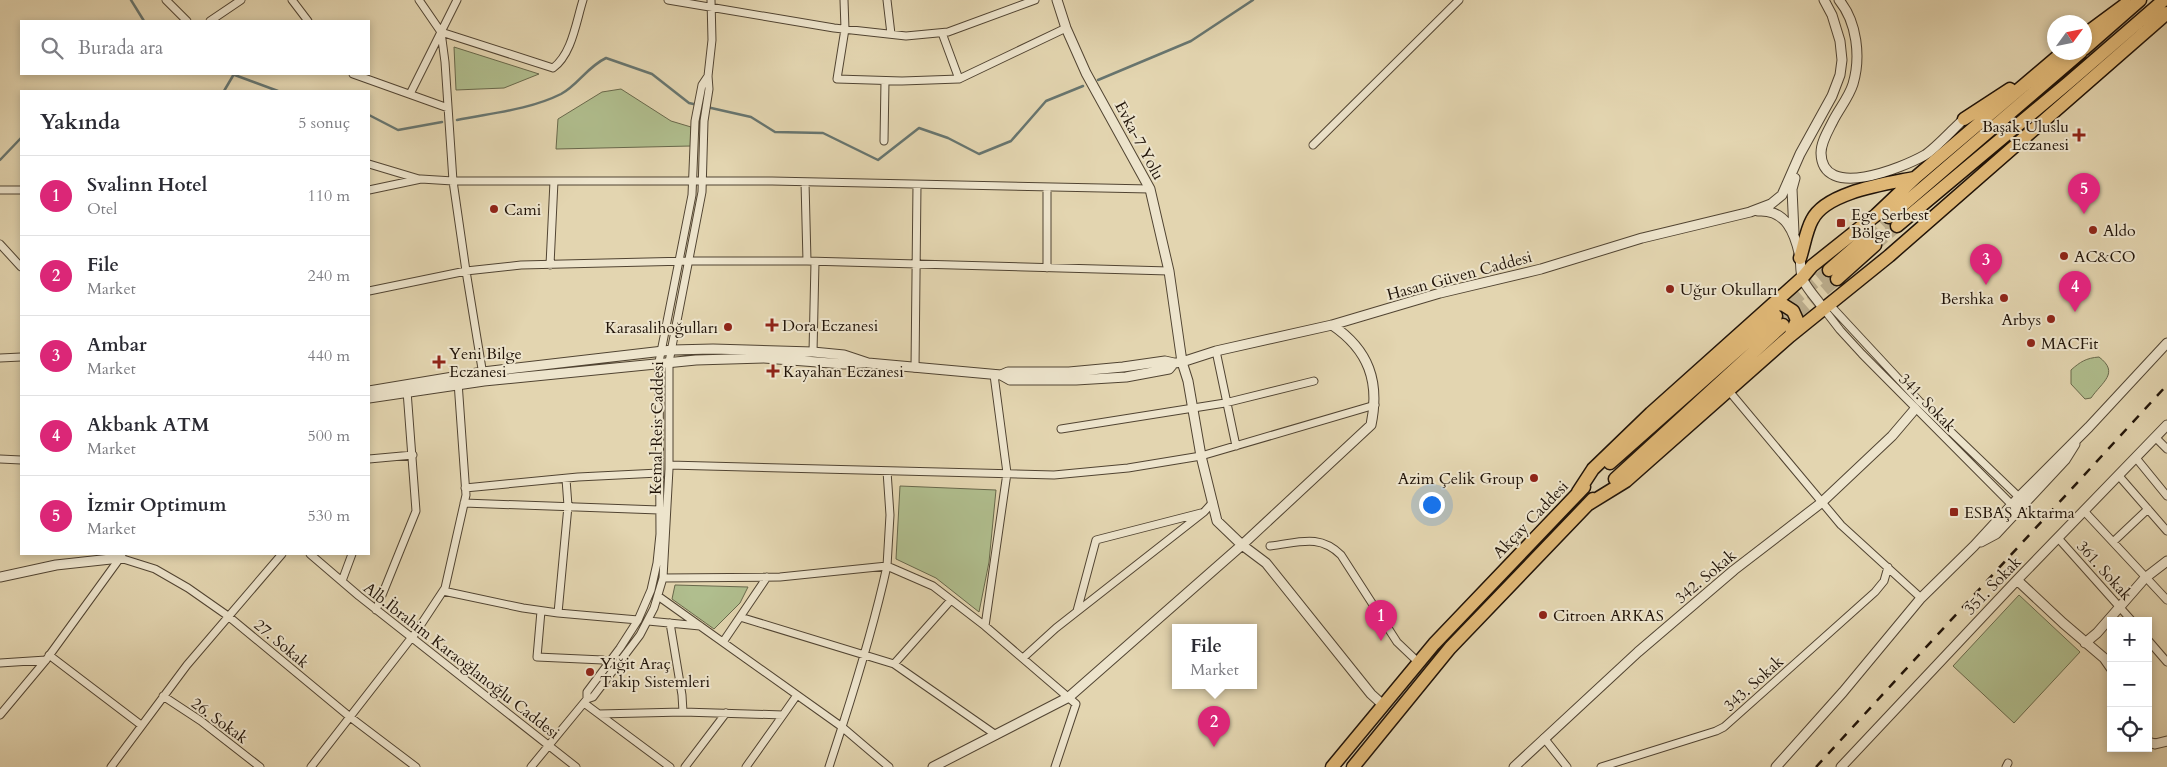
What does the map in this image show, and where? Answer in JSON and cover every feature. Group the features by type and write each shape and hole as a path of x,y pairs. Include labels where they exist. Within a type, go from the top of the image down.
{"highway":[{"path":"2092,29 2132,0"},
{"path":"2092,42 2140,0"},
{"path":"2072,60 1893,222 2068,83 2164,0"},
{"path":"1780,321 1826,306 1889,256 2167,13"},
{"path":"1587,505 1626,481 1728,391 1780,321 1802,278 1812,266 1876,215 1916,177 2053,60"},
{"path":"1964,119 2036,74"},
{"path":"1800,258 1811,221 1820,208 1842,196 1916,177"},
{"path":"1833,274 1872,240"},
{"name":"Akçay Caddesi","path":"1332,767 1418,662 1578,492 1593,469 1651,413 1780,321"},
{"name":"Akçay Caddesi","path":"1353,767 1450,648 1587,505 1780,321"}],"street":[{"path":"166,0 186,20"},
{"path":"211,20 241,0"},
{"path":"292,0 307,20"},
{"path":"419,0 441,32 454,181 466,272 484,376"},
{"path":"410,94 457,0"},
{"path":"441,32 553,68 561,62 568,47 583,0"},
{"path":"668,0 711,4 845,29 906,36 948,32 1035,0"},
{"path":"844,0 845,29 837,79 885,81 959,79 1066,28"},
{"path":"887,0 891,34"},
{"name":"Evka-7 Yolu","path":"1056,0 1086,73 1150,188 1169,271 1178,363 1188,381 1201,456 1217,521 1242,545"},
{"path":"1313,145 1459,0"},
{"path":"1750,212 1771,204 1782,195 1800,154 1832,96 1840,75 1842,60 1840,41 1832,15 1824,0"},
{"path":"1839,0 1852,21 1857,54 1852,86 1823,141 1821,152 1823,165 1829,173 1839,177 1861,178 1890,170 1926,154 1964,119"},
{"name":"Kemal Reis Caddesi","path":"585,701 587,692 638,620 651,590 657,563 659,362 693,182 695,121 703,100 702,85 708,76 712,40 711,4"},
{"path":"942,33 959,79"},
{"path":"356,75 448,108"},
{"path":"884,141 885,81"},
{"name":"Kemal Reis Caddesi","path":"531,767 585,701 593,697 616,668 648,621 663,578 669,465 669,362 703,182 701,109"},
{"path":"1800,154 1792,189 1794,234 1800,258 1802,278 1826,306"},
{"path":"370,164 422,179 454,181 805,182 1150,188"},
{"path":"370,190 422,179"},
{"path":"550,265 554,181"},
{"path":"805,182 807,261"},
{"path":"915,368 917,185"},
{"path":"1047,187 1047,268"},
{"path":"0,190 20,190"},
{"path":"1750,212 1769,210 1783,218 1794,234"},
{"name":"Hasan Güven Caddesi","path":"370,391 672,350 734,348 844,355 868,362 998,375 1010,380 1126,377 1169,369 1178,363 1216,351 1332,325 1440,294 1541,269 1642,238 1750,212"},
{"path":"0,244 20,266"},
{"path":"370,291 466,272 520,265 679,261 807,261 1169,271"},
{"path":"813,352 815,262"},
{"name":"341. Sokak","path":"1826,306 1840,330 1915,409 2015,507"},
{"name":"341. Sokak","path":"1826,306 1920,402 2022,499"},
{"path":"933,767 1069,697 1242,545 1371,426 1375,406 1373,378 1364,357 1347,335 1332,325"},
{"path":"1776,767 1843,692 1921,598 2015,507 2167,343"},
{"path":"1216,351 1225,403 1236,446"},
{"path":"0,358 20,357"},
{"name":"Hasan Güven Caddesi","path":"484,376 659,362 764,358 844,364 868,362"},
{"path":"985,626 1007,473 998,375"},
{"path":"311,767 412,638 443,591 464,503 465,488 458,380"},
{"name":"Hasan Güven Caddesi","path":"370,398 458,380"},
{"path":"1061,429 1225,403 1314,381"},
{"path":"376,610 416,511 407,391"},
{"path":"1728,391 1841,525 1921,598"},
{"path":"669,465 1054,475 1128,468 1201,456 1375,406"},
{"name":"342. Sokak","path":"1514,767 1588,697 1734,570 1821,503 1892,436 1915,409"},
{"name":"351. Sokak","path":"1842,767 2017,580 2167,425"},
{"path":"2156,438 2167,449"},
{"path":"370,459 413,455"},
{"path":"2136,458 2167,496"},
{"path":"0,459 20,460"},
{"path":"829,767 865,655 886,566 890,515 887,471"},
{"path":"465,488 659,472"},
{"path":"2119,476 2167,531"},
{"path":"558,613 568,506 566,479"},
{"path":"1024,658 1077,611 1204,512 1213,502"},
{"path":"464,503 659,510"},
{"path":"2114,542 2148,510"},
{"path":"2084,511 2167,600"},
{"path":"1077,611 1096,540 1204,512"},
{"name":"361. Sokak","path":"2058,538 2129,617"},
{"path":"1270,546 1316,540 1334,548 1341,555 1397,642 1418,662"},
{"path":"1242,545 1266,563 1371,694 1382,704"},
{"path":"110,767 163,696 228,616 281,555"},
{"name":"Alb.İbrahim Karaoğlanoğlu Caddesi","path":"311,555 376,610 576,767"},
{"path":"342,581 352,555"},
{"path":"0,577 56,565 120,556"},
{"path":"0,715 47,657 120,556"},
{"name":"27. Sokak","path":"120,556 155,569 188,588 228,616 350,717 416,767"},
{"path":"2085,642 2097,633 2145,578 2167,561"},
{"path":"663,578 767,577 886,566 933,586 1024,658 1076,704 1055,767"},
{"name":"343. Sokak","path":"1601,767 1724,727 1875,592 1884,581 1888,567"},
{"path":"723,642 767,577"},
{"path":"2017,580 2107,662"},
{"path":"443,591 558,613 638,620"},
{"path":"658,596 842,727 889,767"},
{"path":"894,664 951,600"},
{"path":"541,610 538,656 603,660 609,663"},
{"path":"740,617 894,664 996,734"},
{"path":"648,621 700,626"},
{"path":"670,623 683,712"},
{"path":"2152,645 2167,662"},
{"path":"0,663 47,657 141,725"},
{"path":"746,767 797,695"},
{"name":"26. Sokak","path":"163,696 201,721 260,767"},
{"path":"585,701 599,714 670,767"},
{"path":"599,714 683,712 783,716"},
{"path":"685,767 726,713"},
{"path":"1544,738 1567,767"},
{"path":"2152,743 2167,741"}],"green space":[{"path":"454,47 539,74 504,88 456,90"},
{"path":"621,89 671,121 691,127 691,146 556,149 558,119 602,92"},
{"path":"2099,357 2105,363 2109,373 2091,398 2085,399 2071,384 2071,370 2090,358"},
{"path":"900,486 996,490 989,562 979,612 936,578 896,559"},
{"path":"675,585 748,587 740,603 714,629 672,599"},
{"path":"2019,595 2080,652 2014,723 1953,666"}],"waterway":[{"path":"131,0 143,20"},
{"path":"1098,80 1191,41 1253,0"},
{"path":"457,120 510,110 549,99 573,86 593,66 606,58 652,74 689,103 751,117 775,132 823,133 878,160 919,128 948,138 979,154 1011,141 1046,101 1083,86"},
{"path":"225,90 233,75"},
{"path":"235,75 275,90"},
{"path":"370,116 398,130 442,122"},
{"path":"0,160 20,139"}],"tunnel":[{"path":"1868,236 1889,217"},
{"path":"1875,245 1897,226"},
{"path":"1778,314 1829,270"},
{"path":"1783,325 1837,279"}],"railway":[{"path":"1816,767 2167,385"}],"place":[{"name":"Başak Uluslu Eczanesi","path":"2079,135"},
{"name":"Cami","path":"494,209"},
{"name":"İzmir Optimum","path":"2084,214"},
{"name":"Ege Serbest Bölge","path":"1841,223"},
{"name":"Aldo","path":"2093,230"},
{"name":"AC&CO","path":"2064,256"},
{"name":"Ambar","path":"1986,285"},
{"name":"Uğur Okulları","path":"1670,289"},
{"name":"Bershka","path":"2004,298"},
{"name":"Akbank ATM","path":"2075,312"},
{"name":"Arbys","path":"2051,319"},
{"name":"Dora Eczanesi","path":"772,325"},
{"name":"Karasalihoğulları","path":"728,327"},
{"name":"MACFit","path":"2031,343"},
{"name":"Yeni Bilge Eczanesi","path":"439,362"},
{"name":"Kayahan Eczanesi","path":"773,371"},
{"name":"Azim Çelik Group","path":"1534,478"},
{"name":"ESBAŞ Aktarma","path":"1954,512"},
{"name":"Citroen ARKAS","path":"1543,615"},
{"name":"Svalinn Hotel","path":"1381,641"},
{"name":"Yiğit Araç Takip Sistemleri","path":"590,672"},
{"name":"File","path":"1214,747"}]}
